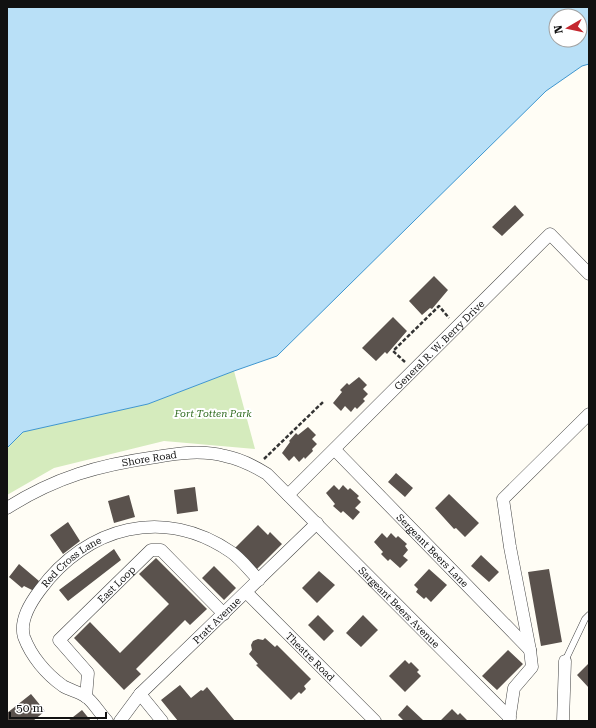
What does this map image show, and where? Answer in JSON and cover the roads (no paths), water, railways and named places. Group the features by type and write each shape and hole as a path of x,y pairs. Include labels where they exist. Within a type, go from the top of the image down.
{"street":[{"name":"General R. W. Berry Drive","path":"288,495 335,450 550,234 589,274"},
{"path":"510,719 514,688 532,667 510,547 504,499 589,414"},
{"name":"Sergeant Beers Lane","path":"335,450 530,650"},
{"name":"Shore Road","path":"7,508 28,495 64,478 114,463 188,452 224,455 248,463 267,474 288,495"},
{"name":"Sargeant Beers Avenue","path":"288,495 510,719"},
{"name":"Pratt Avenue","path":"120,721 140,694 317,523"},
{"name":"Red Cross Lane","path":"106,721 86,697 63,686 47,673 31,652 24,635 24,619 33,600 61,565 79,550 94,541 118,532 137,528 168,528 187,531 206,538 219,545 232,553 259,580"},
{"name":"East Loop","path":"86,697 88,673 59,640 152,550 161,550 224,614"},
{"name":"Theatre Road","path":"246,592 375,721"},
{"path":"563,721 565,661"},
{"path":"140,694 162,721"}],"lane":[{"path":"565,661 585,619 589,615"}],"water":[{"path":"7,7 589,7 589,64 582,66 546,91 277,356 148,404 23,432 7,448"}],"park label":[{"name":"Fort Totten Park","path":"213,413"}]}
